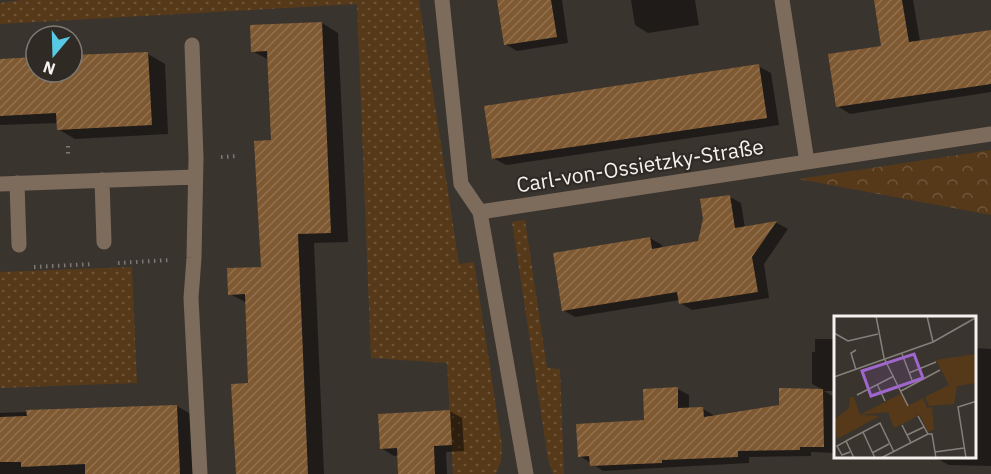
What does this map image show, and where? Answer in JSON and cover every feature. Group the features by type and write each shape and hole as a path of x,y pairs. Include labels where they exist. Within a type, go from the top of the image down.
{"street":[{"path":"442,0 461,184 480,212 526,474"},
{"path":"782,0 807,162"},
{"path":"192,45 195,177 194,258 190,298 200,474"},
{"name":"Carl-von-Ossietzky-Straße","path":"480,212 991,134"},
{"path":"0,184 195,177"},
{"path":"102,180 104,242"},
{"path":"17,183 19,245"}],"green space":[{"path":"22,0 419,0 459,264 474,262 502,446 501,461 496,474 453,474 447,363 371,358 357,4 0,24 0,3"},
{"path":"991,150 991,215 798,179"},
{"path":"525,220 547,368 560,369 564,474 553,474 548,459 512,222"},
{"path":"132,267 137,383 0,388 0,272"}],"building":[{"path":"497,0 551,0 557,37 504,45"},
{"path":"874,0 902,0 909,42 991,30 991,84 836,107 828,54 881,46"},
{"path":"322,22 331,233 298,234 308,474 236,474 231,384 248,383 245,294 228,295 227,268 261,267 254,141 271,140 267,51 251,52 250,25"},
{"path":"148,52 152,125 57,130 56,113 0,116 0,59 24,58 24,84 84,84 84,55"},
{"path":"759,64 767,118 492,159 484,106"},
{"path":"730,195 735,228 777,221 752,257 758,292 679,304 677,292 562,311 553,253 650,237 652,249 698,241 703,219 700,199"},
{"path":"678,387 678,408 703,407 704,417 779,405 779,388 823,389 824,447 800,447 800,450 738,451 738,457 590,466 589,456 578,457 576,424 644,420 643,389"},
{"path":"177,405 180,474 85,474 85,464 21,467 21,462 0,462 0,417 27,416 26,410"},
{"path":"450,410 452,445 434,446 435,474 398,474 397,448 380,449 378,414"}]}
